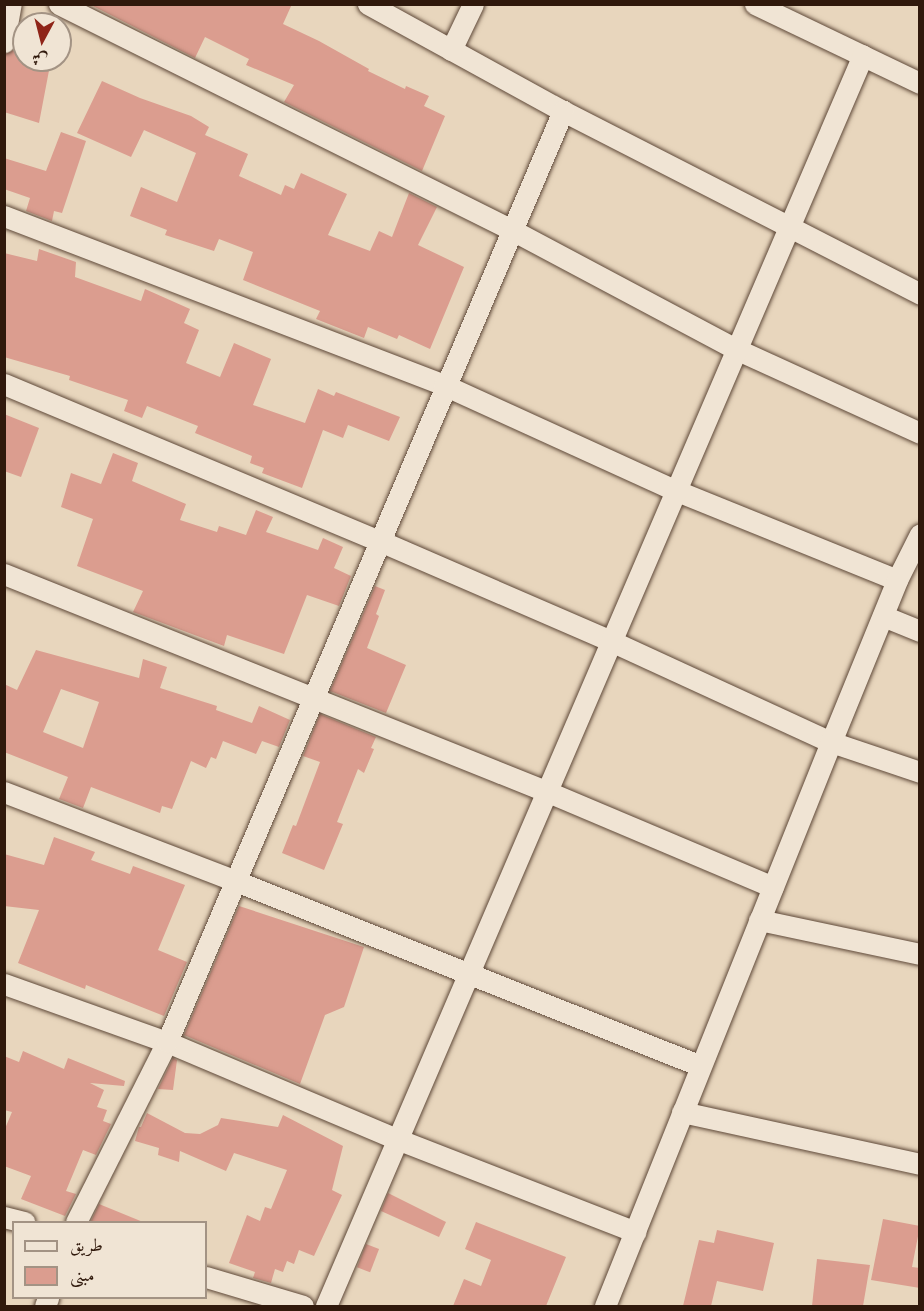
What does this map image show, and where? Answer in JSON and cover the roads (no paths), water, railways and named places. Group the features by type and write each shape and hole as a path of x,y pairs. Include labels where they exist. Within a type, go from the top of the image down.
{"street":[{"path":"4,42 11,4"},
{"path":"60,4 512,230 738,350 920,433"},
{"path":"368,4 563,111 788,229 920,294"},
{"path":"451,50 473,4"},
{"path":"755,4 920,83"},
{"path":"326,1306 863,55"},
{"path":"77,1221 167,1042 444,386 563,111"},
{"path":"4,216 444,386 677,491 897,580"},
{"path":"4,384 380,541 611,641 831,742 920,772"},
{"path":"605,1306 897,580 920,534"},
{"path":"4,574 548,792 773,887"},
{"path":"883,616 920,631"},
{"path":"4,792 236,881 700,1066"},
{"path":"759,920 920,954"},
{"path":"4,984 167,1042 397,1139 635,1232"},
{"path":"682,1112 920,1164"},
{"path":"4,1217 20,1221"},
{"path":"207,1277 303,1306"}]}
